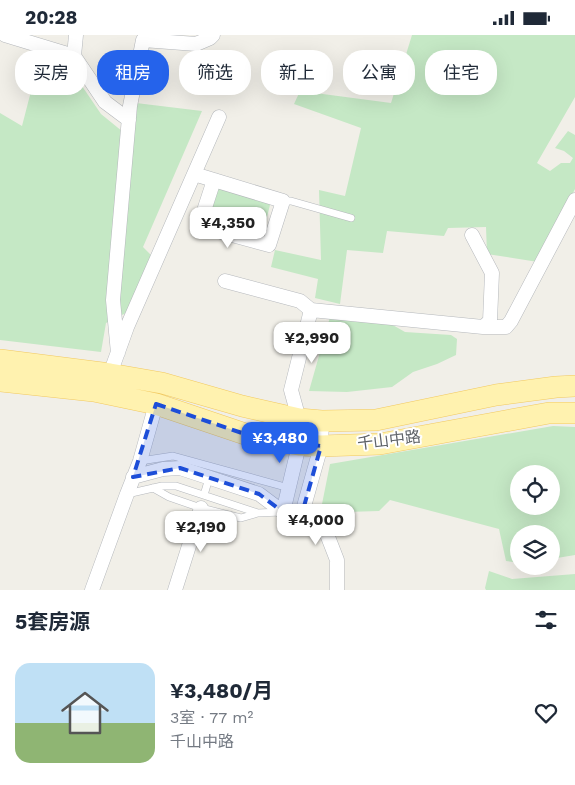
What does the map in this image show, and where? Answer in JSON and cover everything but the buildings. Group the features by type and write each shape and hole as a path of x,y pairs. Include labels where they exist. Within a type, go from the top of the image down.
{"main road":[{"name":"千山中路","path":"0,360 110,374 162,383 242,406 300,419 322,421 376,420 496,395 575,386"},
{"name":"千山中路","path":"0,381 94,391 156,404 251,436 299,445 380,444 549,413 575,413"}],"street":[{"path":"5,35 54,50"},
{"path":"75,50 76,35"},
{"path":"118,353 113,300 130,106 144,40 196,44 213,35"},
{"path":"87,75 105,102 129,120"},
{"path":"110,374 127,327 219,117"},
{"path":"194,174 214,180 282,201 269,245 198,226 214,180"},
{"path":"225,281 300,301 311,310 483,327 506,327 511,321 575,200"},
{"path":"472,235 492,273 490,321 483,327"},
{"path":"283,512 299,445 300,419 291,390 311,310"},
{"path":"92,590 126,494 140,461 156,404"},
{"path":"301,517 321,446 322,421"},
{"path":"133,477 163,469 180,468 259,494 283,512 322,525 337,560 338,590"},
{"path":"175,590 203,501"}],"lane":[{"path":"282,201 291,201 351,218"},
{"path":"140,461 173,456 289,488"},
{"path":"203,501 210,478"},
{"path":"126,494 162,485 176,486 203,501 241,518 258,513 283,512"},
{"path":"153,488 170,497 203,501 258,513"}],"highlighted area":[{"path":"156,404 251,436 321,446 301,517 283,512 259,494 180,468 133,477"}],"green space":[{"path":"412,35 575,35 575,97 537,163 550,171 561,163 570,163 573,158 564,151 555,148 568,131 575,135 575,189 538,262 487,254 486,227 448,228 444,236 387,231 383,253 347,250 340,304 315,298 318,279 271,267 275,250 321,260 319,190 345,196 361,128 294,104 298,95 330,95 391,103 393,95 415,95 415,50 407,50"},
{"path":"87,93 101,114 128,136 136,103 202,111 143,247 154,258 134,309 106,323 101,352 0,340 0,113 22,126 30,95 87,95"},
{"path":"217,187 271,201 263,233 209,220"},
{"path":"330,317 391,324 405,332 451,335 457,339 456,355 413,372 392,387 347,392 309,391"},
{"path":"553,426 575,427 575,555 560,558 560,525 510,525 510,562 506,561 499,529 390,500 379,511 346,512 322,504 330,464"},
{"path":"489,571 512,579 575,574 575,590 486,590"}]}
